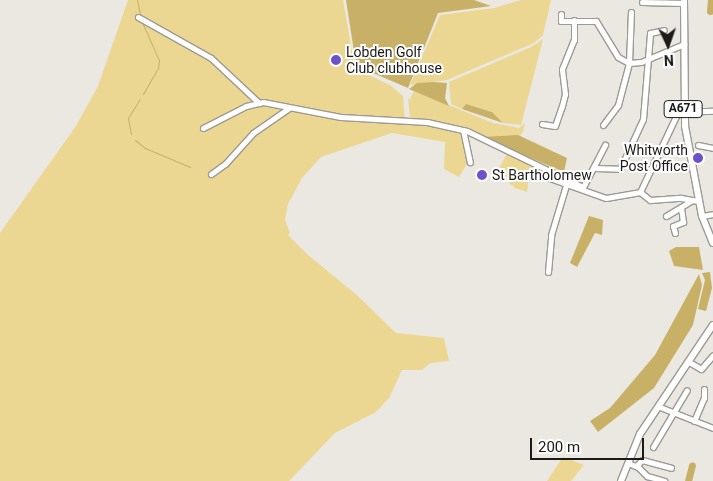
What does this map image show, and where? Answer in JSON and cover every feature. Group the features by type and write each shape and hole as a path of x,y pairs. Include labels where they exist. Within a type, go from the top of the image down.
{"main road":[{"name":"A671","path":"684,2 683,110 695,201 713,243"},
{"path":"621,481 640,434 660,407 713,325"}],"street":[{"path":"642,2 684,2"},
{"path":"603,126 618,105 629,63 631,12"},
{"path":"561,14 561,21 596,22 618,57 629,63 684,44"},
{"path":"138,17 211,58 259,103"},
{"path":"542,124 555,126 562,106 565,94 562,69 574,40 574,20"},
{"path":"595,168 620,169 643,119 650,33 664,30"},
{"path":"203,128 246,106 259,103 278,103 290,108 341,117 406,119 463,130 549,168 582,189"},
{"path":"211,174 225,164 252,133 290,108"},
{"path":"640,192 678,112 683,110 713,111"},
{"path":"463,130 470,162"},
{"path":"582,189 595,168 605,145"},
{"path":"698,145 713,148"},
{"path":"541,175 566,186 612,198 640,192"},
{"path":"548,272 551,235 566,186"},
{"path":"640,192 650,200 695,201"},
{"path":"666,216 695,201"},
{"path":"675,233 673,226 683,222 681,208"},
{"path":"702,216 713,214"},
{"path":"689,362 701,369 713,355"},
{"path":"694,421 704,398 704,388"},
{"path":"653,447 687,390"},
{"path":"660,407 713,428"},
{"path":"636,466 642,460 672,468"},
{"path":"628,463 636,466 647,476 663,481"}],"shaded area":[{"path":"128,0 343,0 355,69 390,85 403,96 405,123 447,128 462,135 468,162 459,177 444,169 445,142 392,133 321,157 302,178 288,204 285,220 290,233 288,235 308,255 358,296 396,333 444,338 449,361 430,363 422,370 402,370 389,398 376,412 335,433 289,481 0,481 0,233 76,126 98,86"},
{"path":"346,0 474,0 491,6 438,13 408,88 359,67 355,58"},
{"path":"521,0 551,0 543,35 534,43 447,80 410,85 440,15 494,8"},
{"path":"543,39 521,125 503,123 492,112 466,104 462,109 451,104 449,82 531,47"},
{"path":"417,83 447,83 445,98 449,106 409,89"},
{"path":"414,91 493,123 519,128 525,123 523,131 520,136 481,137 410,118 408,98 410,100"},
{"path":"466,104 492,112 503,123 462,109"},
{"path":"518,135 567,158 564,172 481,137"},
{"path":"508,152 531,162 527,192 515,188 497,172"},
{"path":"589,216 603,220 602,235 595,233 577,267 570,263"},
{"path":"676,247 699,247 703,270 674,266 669,251"},
{"path":"710,272 712,288 706,311 698,309 705,280 702,273"},
{"path":"699,274 702,285 693,325 654,388 598,432 590,421 610,408 655,355"},
{"path":"563,457 584,465 571,481 547,481"}],"waterway":[{"path":"137,0 140,14"},
{"path":"710,11 711,0"},
{"path":"141,20 159,60 158,68 143,94"},
{"path":"131,134 128,118 140,99"},
{"path":"135,140 145,148 190,167"},
{"path":"688,481 692,465"}],"place":[{"name":"Lobden Golf Club clubhouse","path":"336,60"},
{"name":"Whitworth Post Office","path":"698,158"},
{"name":"St Bartholomew","path":"482,175"}]}
